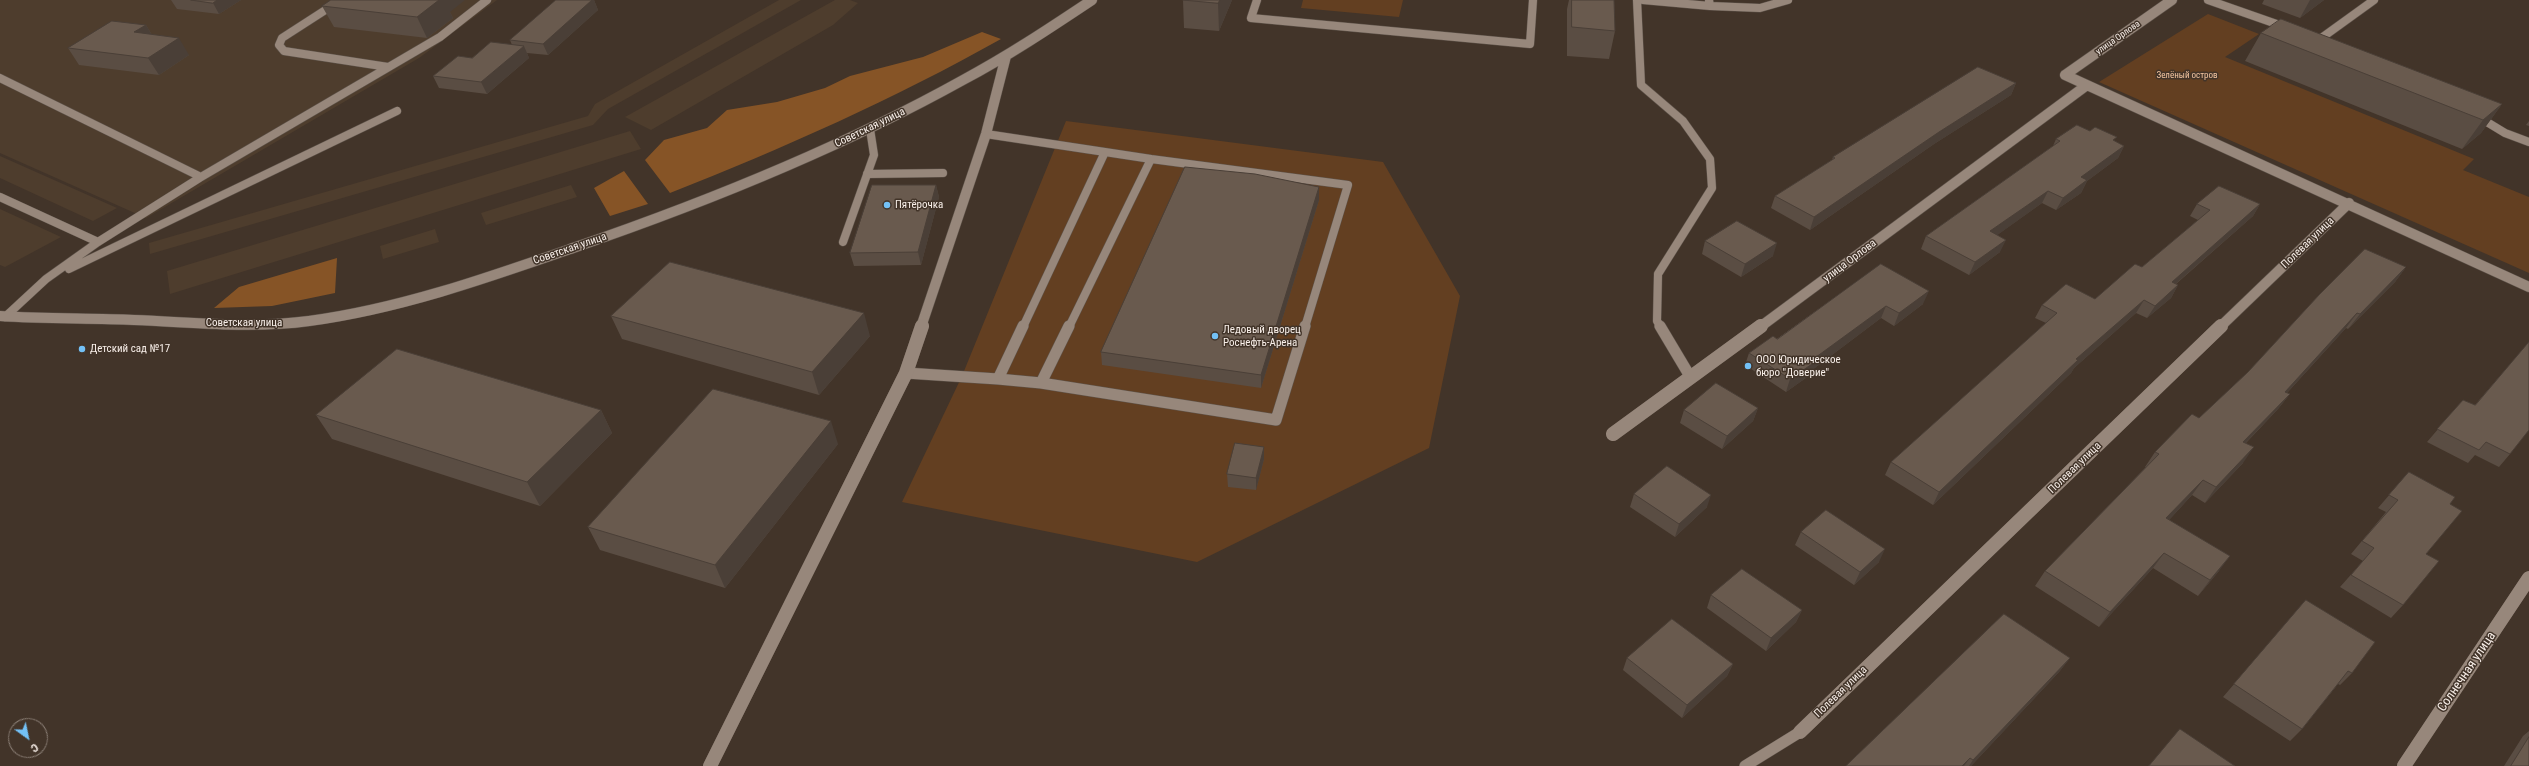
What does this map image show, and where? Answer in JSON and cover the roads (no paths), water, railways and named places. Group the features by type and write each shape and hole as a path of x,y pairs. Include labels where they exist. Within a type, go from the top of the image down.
{"street":[{"name":"Советская улица","path":"3,316 274,325 360,312 496,275 609,236 759,180 870,129 1006,56 1045,33 1092,0"},
{"name":"улица Орлова","path":"1612,434 1692,378 2087,85 2064,75 2172,0"},
{"path":"710,766 906,373 986,134 1006,56"},
{"path":"2087,85 2349,203 2529,287"},
{"name":"Полевая улица","path":"1800,732 2349,203"},
{"name":"Солнечная улица","path":"2404,766 2529,578"}],"lane":[{"path":"342,0 282,38 279,45 284,50 388,67"},
{"path":"3,316 46,280 98,242 201,177 440,37 487,0"},
{"path":"1257,0 1250,18 1530,44 1533,0"},
{"path":"1637,0 1641,85 1683,121 1710,159 1712,188 1658,274 1657,322 1692,378"},
{"path":"1644,0 1710,3 1758,8 1782,4 1788,0"},
{"path":"2208,0 2299,32"},
{"path":"2320,40 2374,0"},
{"path":"0,78 201,177"},
{"path":"46,280 397,112"},
{"path":"2471,113 2505,133 2529,142"},
{"path":"843,242 874,155 870,129"},
{"path":"906,373 1040,383 1276,420 1348,184 1151,159 986,134"},
{"path":"998,379 1105,152"},
{"path":"1040,383 1151,159"},
{"path":"867,174 944,174"},
{"path":"0,197 98,242"},
{"path":"1745,766 1800,732"}],"place":[{"name":"Пятёрочка","path":"887,205"},
{"name":"Ледовый дворец Роснефть-Арена","path":"1215,336"},
{"name":"Детский сад №17","path":"82,349"},
{"name":"ООО Юридическое бюро \"Доверие\"","path":"1748,366"}],"park label":[{"name":"Зелёный остров","path":"2187,76"}]}
